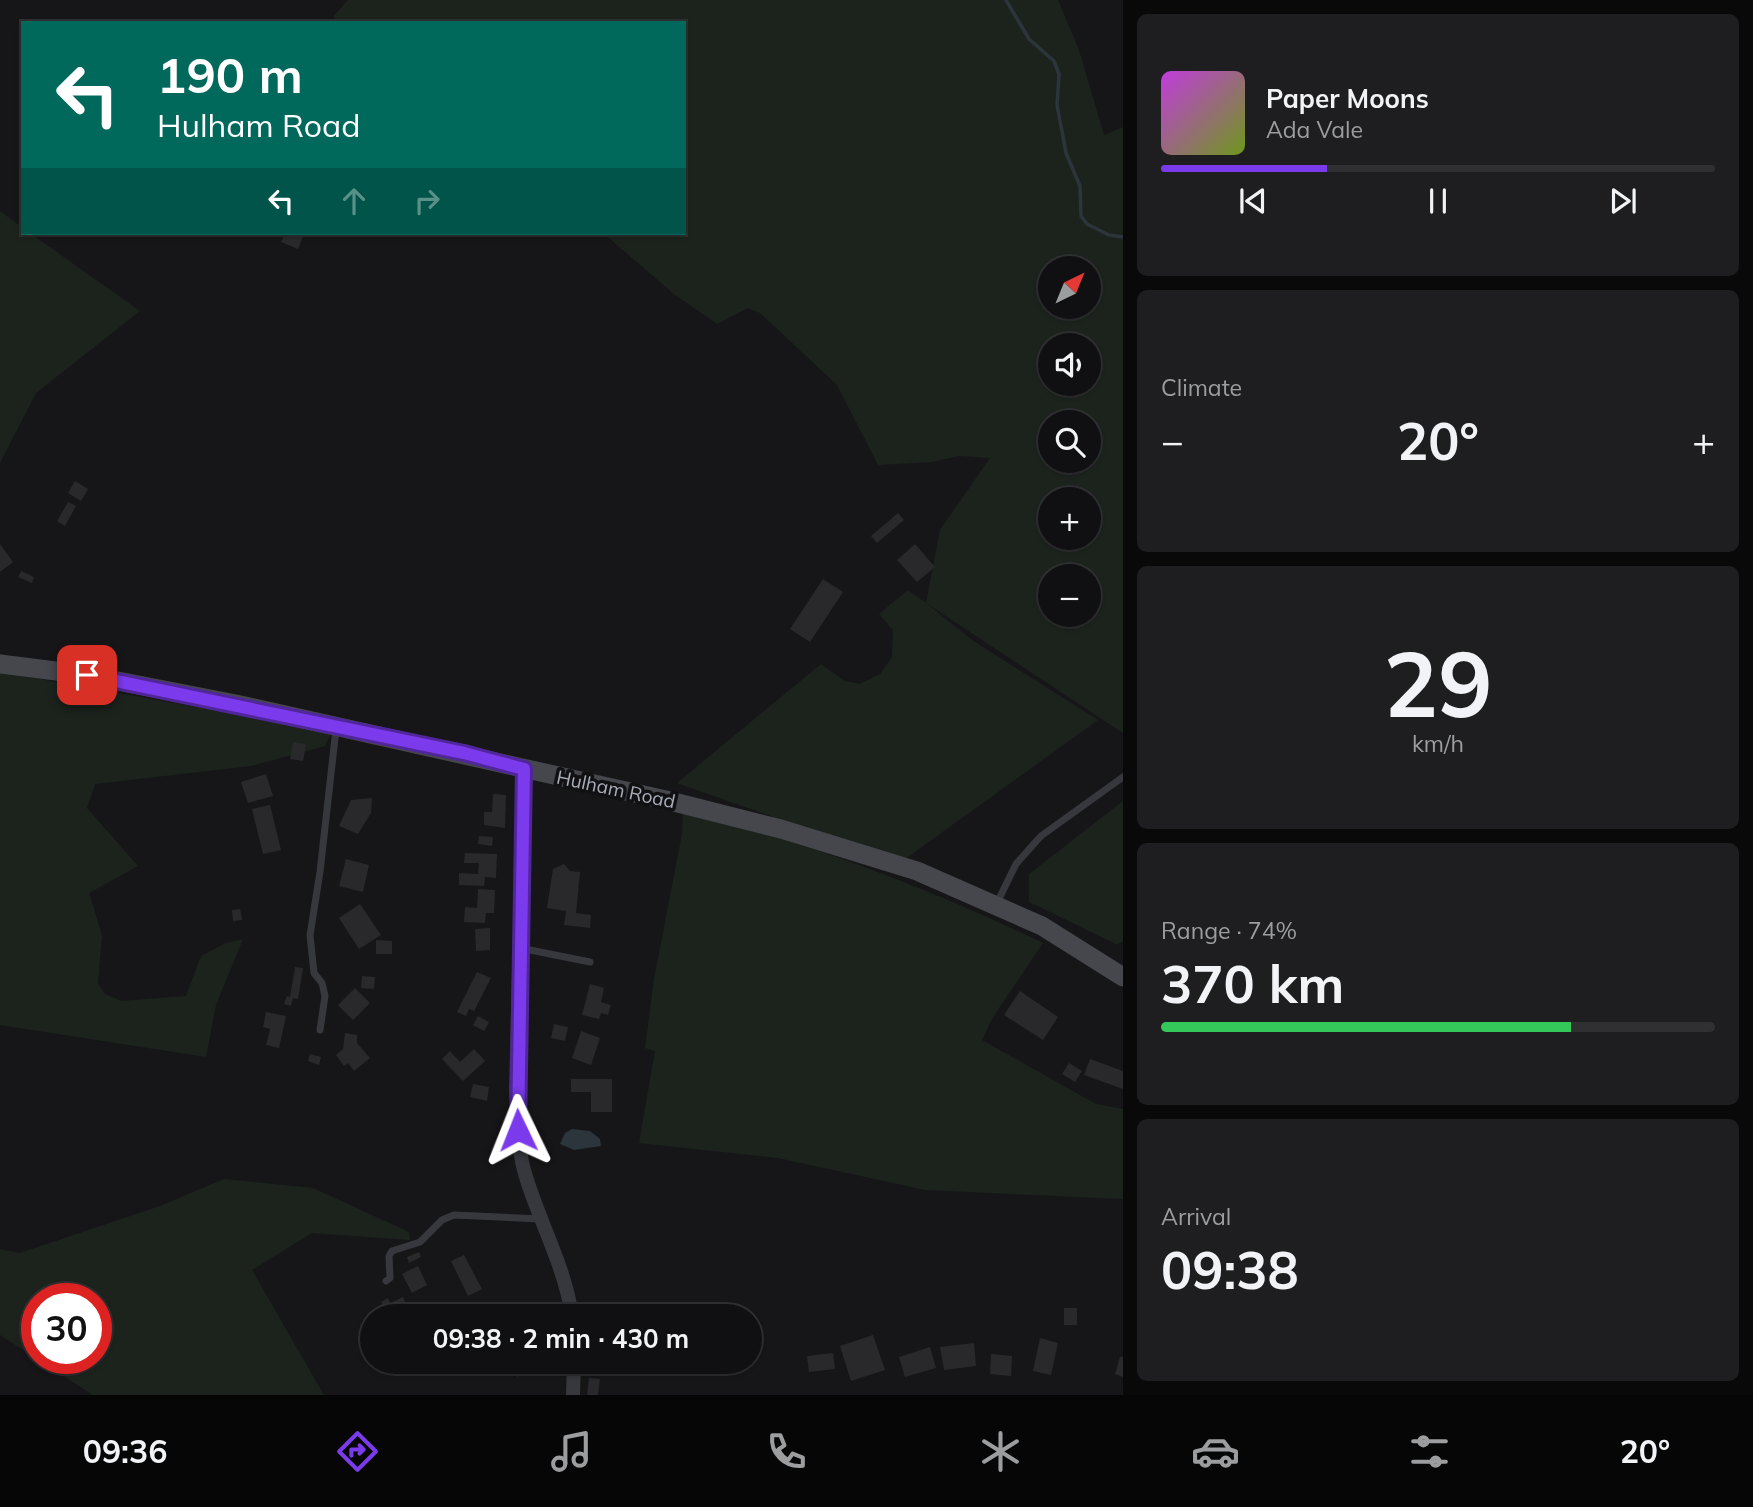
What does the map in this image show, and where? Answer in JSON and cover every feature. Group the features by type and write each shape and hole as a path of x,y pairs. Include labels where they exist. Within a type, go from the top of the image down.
{"street":[{"name":"Hulham Road","path":"0,664 87,675 336,727 666,800 781,829 917,871 996,905 1042,926 1123,977"},
{"path":"524,769 518,1130 525,1175 542,1219 568,1304"},
{"path":"573,1395 574,1374"}],"lane":[{"path":"320,1030 325,996 322,983 313,973 310,935 320,872 336,727"},
{"path":"996,905 1016,863 1041,836 1123,777"},
{"path":"520,948 590,962"},
{"path":"386,1281 390,1278 388,1256 392,1251 420,1242 442,1220 454,1215 542,1219"}],"shaded area":[{"path":"348,0 1058,0 1079,50 1104,135 1123,127 1123,733 926,603 940,530 990,458 959,456 932,462 878,465 837,385 760,313 748,308 717,324 674,294 605,235 686,235 686,21 338,21 333,17"},
{"path":"0,211 21,227 21,235 33,235 140,311 36,393 0,463"},
{"path":"908,590 972,640 1098,720 901,862 677,783 821,664 845,681 860,684 880,674 892,657 893,630 879,614"},
{"path":"0,672 332,731 325,746 251,766 95,784 87,808 138,866 89,893 102,935 98,984 105,994 121,1001 186,996 201,956 226,943 243,939 216,1005 206,1057 0,1025"},
{"path":"1123,801 1123,942 1116,944 1029,902 1029,874"},
{"path":"683,810 776,837 866,868 955,903 1043,943 993,1017 982,1040 1096,1104 1123,1109 1123,1199 925,1190 778,1158 639,1143 655,1051 645,1048 654,979 682,834"},
{"path":"572,1129 590,1131 600,1139 601,1146 574,1150 560,1144 565,1133"},
{"path":"224,1179 313,1188 409,1232 410,1240 312,1233 252,1270 324,1395 93,1395 60,1374 112,1374 112,1283 21,1283 21,1349 0,1335 0,1249 20,1253 160,1206"}],"building":[{"path":"284,235 303,237 298,249 281,242"},
{"path":"75,481 88,489 81,501 68,493"},
{"path":"68,502 76,506 65,526 57,521"},
{"path":"898,513 904,520 877,543 871,536"},
{"path":"0,544 13,562 0,572"},
{"path":"915,544 935,567 917,582 897,560"},
{"path":"21,571 34,577 32,583 18,577"},
{"path":"823,579 843,592 810,642 790,629"},
{"path":"293,742 306,744 303,761 290,759"},
{"path":"266,774 273,796 248,803 241,782"},
{"path":"493,794 506,795 505,828 484,825 484,812 492,812"},
{"path":"372,798 371,813 358,834 339,826 351,800"},
{"path":"270,805 281,850 263,854 252,809"},
{"path":"479,836 493,837 492,846 478,844"},
{"path":"465,853 497,854 496,878 485,877 484,886 459,885 459,873 478,874 479,863 464,863"},
{"path":"346,859 369,865 363,892 339,886"},
{"path":"564,864 570,871 580,872 576,913 591,915 590,928 564,925 566,911 547,908 553,869"},
{"path":"478,889 495,890 494,913 486,913 485,923 464,922 465,907 477,908"},
{"path":"360,904 381,935 359,949 339,918"},
{"path":"240,909 242,920 233,921 232,910"},
{"path":"490,928 490,950 476,951 475,929"},
{"path":"376,940 392,941 392,954 376,954"},
{"path":"295,967 303,968 298,999 293,998 291,1006 284,1004 287,996 290,997"},
{"path":"477,972 491,978 474,1011 469,1009 466,1016 457,1012"},
{"path":"362,976 375,977 374,989 361,988"},
{"path":"590,984 604,988 601,1002 611,1005 608,1015 601,1013 599,1019 582,1015"},
{"path":"355,988 370,1003 353,1020 338,1005"},
{"path":"1020,991 1058,1017 1043,1040 1004,1015"},
{"path":"266,1012 286,1016 279,1048 266,1045 270,1029 263,1027"},
{"path":"478,1016 489,1022 484,1031 473,1025"},
{"path":"554,1024 568,1027 565,1041 551,1038"},
{"path":"581,1031 600,1038 591,1065 572,1058"},
{"path":"345,1033 357,1035 357,1043 370,1058 354,1071 348,1063 344,1066 336,1055 343,1049"},
{"path":"474,1049 485,1061 463,1081 442,1059 450,1051 460,1062"},
{"path":"310,1054 321,1057 319,1065 308,1061"},
{"path":"1090,1059 1123,1071 1123,1089 1084,1075"},
{"path":"1069,1063 1082,1071 1075,1082 1062,1074"},
{"path":"571,1079 612,1079 612,1112 591,1112 591,1092 571,1092"},
{"path":"473,1084 489,1087 487,1101 470,1097"},
{"path":"419,1252 421,1257 409,1263 407,1257"},
{"path":"464,1255 482,1289 468,1296 451,1261"},
{"path":"418,1266 427,1285 412,1293 402,1274"},
{"path":"403,1297 406,1304 382,1304 381,1302 388,1298 390,1303"},
{"path":"1064,1308 1077,1308 1077,1325 1064,1325"},
{"path":"873,1335 885,1370 851,1381 840,1346"},
{"path":"1040,1338 1058,1343 1051,1375 1033,1371"},
{"path":"974,1343 976,1366 944,1370 940,1347"},
{"path":"930,1347 936,1368 905,1377 899,1357"},
{"path":"833,1353 835,1369 809,1372 807,1356"},
{"path":"991,1354 1012,1356 1011,1376 990,1374"},
{"path":"1120,1357 1123,1357 1123,1377 1115,1374"},
{"path":"589,1378 600,1379 598,1395 587,1395"}],"waterway":[{"path":"1006,0 1029,39 1054,61 1059,74 1057,105 1066,153 1080,186 1081,216 1087,224 1109,235 1123,237"}],"route":[{"path":"87,675 464,753 524,769 516,1090 518,1130"}]}
